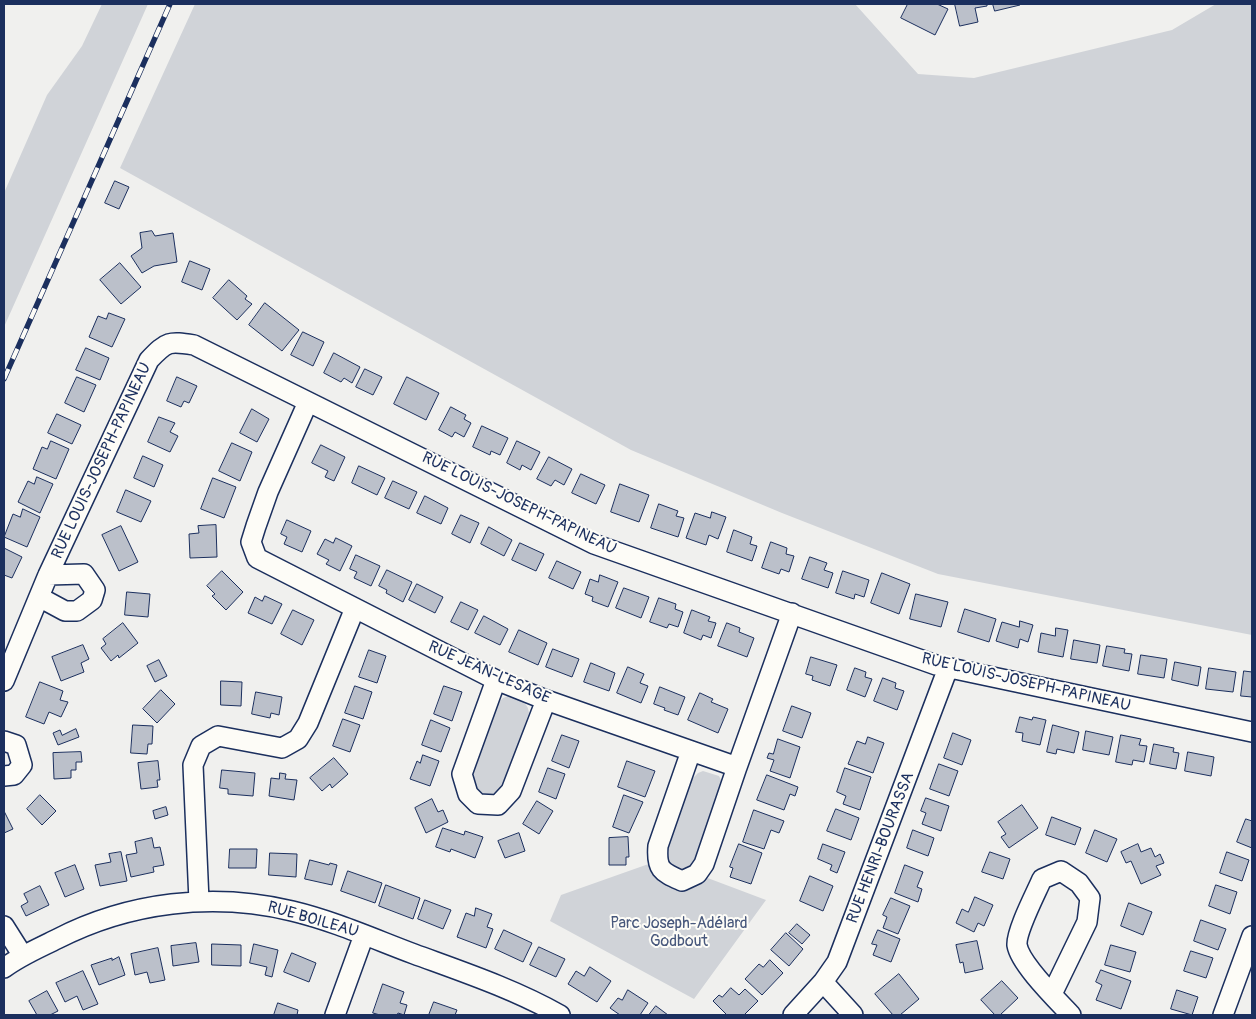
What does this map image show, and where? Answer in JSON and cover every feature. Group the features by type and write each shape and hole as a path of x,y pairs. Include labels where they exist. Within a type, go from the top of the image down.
{"street":[{"name":"RUE LOUIS-JOSEPH-PAPINEAU","path":"4,681 48,575 149,360 161,347 173,341 194,345 594,544 948,668 1252,732"},
{"name":"RUE JEAN-LESAGE","path":"308,402 268,492 251,542 257,558 496,680 546,700 738,767"},
{"name":"RUE LOUIS-JOSEPH-PAPINEAU","path":"39,597 65,611 76,611 92,600 95,590 84,574 48,575"},
{"path":"199,901 193,765 201,746 218,736 282,748 298,739 308,724 355,608"},
{"path":"690,751 658,846 657,861 665,874 682,882 697,874 704,864 792,613"},
{"name":"RUE HENRI-BOURASSA","path":"793,1015 823,982 837,962 948,668"},
{"path":"496,680 462,774 468,794 478,804 498,805 511,791 546,700"},
{"path":"4,741 16,745 22,765 14,774 4,776"},
{"path":"1052,994 1087,922 1090,898 1079,883 1061,871 1042,879 1023,921 1017,944 1024,961 1052,994 1071,1015"},
{"name":"RUE BOILEAU","path":"5,965 67,934 112,916 157,906 199,901 240,902 293,911 364,935 490,982 560,1015"},
{"path":"4,926 23,956"},
{"path":"335,1015 364,935"},
{"path":"1223,1015 1252,936"},
{"path":"823,982 854,1015"}],"green space":[{"path":"102,4 148,4 4,327 4,193 47,95 82,46"},
{"path":"195,4 855,4 918,74 974,78 1172,30 1216,4 1252,4 1252,635 938,574 782,513 631,450 120,168"},
{"path":"508,696 525,703 529,713 514,758 503,782 498,791 493,795 483,796 474,792 470,780 497,704"},
{"path":"703,771 719,776 723,784 698,861 688,870 679,871 669,867 666,855 692,779"},
{"name":"Parc Joseph-Adélard Godbout","path":"657,861 665,874 697,874 766,900 694,999 550,921 561,895"}],"building":[{"path":"908,4 937,4 948,9 935,35 901,18"},
{"path":"955,4 987,4 987,6 975,8 978,22 960,26"},
{"path":"993,4 1020,4 1020,5 995,11"},
{"path":"115,181 129,187 119,209 105,203"},
{"path":"152,231 155,236 173,233 177,262 154,266 142,273 131,256 142,248 140,233"},
{"path":"190,261 210,269 202,290 182,282"},
{"path":"120,263 141,287 121,304 100,280"},
{"path":"229,280 247,296 245,299 252,304 237,320 213,298"},
{"path":"265,303 299,330 282,351 249,325"},
{"path":"109,313 125,319 112,347 89,337 98,316 106,319"},
{"path":"303,332 324,342 313,366 291,355"},
{"path":"86,348 109,358 100,380 76,370"},
{"path":"334,353 360,367 352,383 344,378 341,382 324,373"},
{"path":"365,369 382,377 373,395 356,387"},
{"path":"77,377 96,385 84,412 65,403"},
{"path":"177,377 197,386 189,403 184,401 181,407 167,401"},
{"path":"407,377 439,393 426,420 394,404"},
{"path":"451,407 466,415 464,419 471,423 464,437 455,432 452,437 439,430"},
{"path":"252,409 269,419 257,442 240,433"},
{"path":"57,414 81,425 72,444 48,433"},
{"path":"159,417 175,423 170,432 178,436 170,452 148,442"},
{"path":"482,426 508,438 500,455 491,451 490,455 473,447"},
{"path":"51,441 69,449 56,479 33,469 42,447 47,449"},
{"path":"517,441 540,452 531,470 522,465 520,470 507,463"},
{"path":"232,443 252,452 240,481 219,471"},
{"path":"321,445 345,457 334,481 325,477 328,471 312,463"},
{"path":"143,456 163,465 154,487 134,478"},
{"path":"549,457 572,469 564,485 555,480 551,486 537,479"},
{"path":"359,466 385,478 377,495 352,483"},
{"path":"581,474 605,485 596,504 572,493"},
{"path":"37,477 53,484 40,513 18,502 28,481 34,484"},
{"path":"213,478 236,487 224,518 201,509"},
{"path":"393,481 417,492 409,509 385,498"},
{"path":"620,484 649,495 639,522 611,512"},
{"path":"126,490 151,501 141,522 117,512"},
{"path":"425,496 448,508 441,524 417,513"},
{"path":"659,504 678,511 676,516 684,518 678,537 651,528"},
{"path":"23,509 40,517 27,547 4,537 13,514 20,517"},
{"path":"712,512 726,517 718,539 709,535 706,545 686,538 695,513 710,518"},
{"path":"461,515 479,523 470,543 452,534"},
{"path":"287,520 311,531 302,552 284,544 287,537 281,534"},
{"path":"216,525 217,557 190,558 189,534 199,533 198,526"},
{"path":"121,526 138,562 119,571 102,535"},
{"path":"489,527 512,540 504,556 481,544"},
{"path":"734,530 752,537 750,544 757,546 752,561 727,552"},
{"path":"336,538 352,546 340,571 326,564 329,560 317,554 325,539 333,543"},
{"path":"771,542 787,548 786,554 794,556 789,572 781,569 779,574 762,568"},
{"path":"520,543 544,554 536,571 512,560"},
{"path":"4,548 22,557 12,578 4,575"},
{"path":"356,555 380,566 371,586 354,578 357,572 350,569"},
{"path":"810,557 827,563 824,570 833,573 828,588 802,579"},
{"path":"557,561 581,572 573,589 549,578"},
{"path":"387,570 412,582 403,602 386,593 387,590 379,586"},
{"path":"222,571 243,592 226,610 212,596 215,594 207,586"},
{"path":"843,571 869,580 864,597 855,594 854,599 836,593"},
{"path":"882,573 910,584 899,614 871,603"},
{"path":"600,575 618,582 608,607 592,601 593,597 585,594 590,579 598,582"},
{"path":"417,584 443,597 435,613 409,600"},
{"path":"624,588 649,597 641,618 616,608"},
{"path":"127,592 150,594 148,617 125,615"},
{"path":"916,594 948,602 941,627 910,619"},
{"path":"265,596 282,604 272,624 248,613 255,597 262,601"},
{"path":"659,598 676,604 675,609 683,612 678,627 669,624 667,628 650,622"},
{"path":"461,602 478,610 468,630 451,622"},
{"path":"965,609 996,619 989,642 958,632"},
{"path":"293,610 314,620 302,645 281,634"},
{"path":"692,610 710,617 708,621 716,623 711,638 703,635 701,640 684,633"},
{"path":"484,616 508,629 500,645 475,633"},
{"path":"1020,621 1033,625 1028,642 1020,639 1018,648 996,641 1002,622 1019,627"},
{"path":"123,623 138,643 119,658 118,655 111,661 101,648 106,644 103,639"},
{"path":"727,623 740,628 739,632 754,638 747,657 718,646"},
{"path":"1056,628 1068,630 1063,657 1038,652 1041,633 1055,636"},
{"path":"519,630 547,643 538,665 509,652"},
{"path":"1074,640 1100,645 1097,663 1071,659"},
{"path":"83,645 89,659 81,663 84,672 61,681 52,657"},
{"path":"1107,646 1125,649 1124,653 1132,654 1129,671 1103,666"},
{"path":"553,649 579,659 572,677 546,667"},
{"path":"369,650 386,656 377,683 359,677"},
{"path":"1141,655 1167,659 1164,678 1138,674"},
{"path":"811,657 837,665 830,686 812,680 813,676 806,674"},
{"path":"159,660 167,676 155,682 147,666"},
{"path":"1175,662 1201,667 1198,686 1172,680"},
{"path":"591,663 615,673 609,691 584,682"},
{"path":"628,667 644,674 640,683 648,686 641,703 617,693"},
{"path":"855,668 866,672 865,677 872,679 865,697 847,690"},
{"path":"1209,668 1236,672 1233,692 1206,689"},
{"path":"1244,671 1252,672 1252,697 1241,696"},
{"path":"883,678 896,683 895,688 904,691 897,710 874,701"},
{"path":"221,681 242,682 241,706 221,705"},
{"path":"40,682 63,691 60,700 68,702 61,717 49,712 44,724 26,717"},
{"path":"355,686 372,692 363,719 345,713"},
{"path":"444,686 462,692 452,721 434,714"},
{"path":"660,687 685,697 678,715 654,704"},
{"path":"161,690 175,704 157,723 143,709"},
{"path":"256,692 282,697 279,715 271,713 270,718 252,714"},
{"path":"700,693 713,699 711,702 728,709 718,733 688,720"},
{"path":"792,706 811,713 802,738 783,731"},
{"path":"1020,717 1032,720 1033,717 1046,720 1040,745 1022,741 1023,733 1016,732"},
{"path":"343,719 360,725 350,752 333,746"},
{"path":"431,720 450,728 441,752 422,745"},
{"path":"133,725 153,726 152,744 148,744 147,754 131,753"},
{"path":"1053,725 1079,732 1074,753 1057,749 1056,754 1047,752"},
{"path":"76,729 79,737 58,745 53,733 60,730 62,735"},
{"path":"1086,731 1113,737 1109,755 1083,750"},
{"path":"953,733 971,740 962,765 944,758"},
{"path":"562,735 579,741 569,768 552,761"},
{"path":"1121,735 1141,739 1139,745 1147,746 1144,762 1133,760 1132,765 1116,762"},
{"path":"868,737 884,743 873,773 848,764 857,741 865,744"},
{"path":"778,739 800,747 790,778 770,771 774,760 767,758 769,753 773,754"},
{"path":"1154,744 1174,748 1173,752 1179,753 1176,769 1150,764"},
{"path":"81,752 82,762 76,762 76,770 71,770 71,778 54,779 53,753"},
{"path":"1188,752 1214,757 1211,776 1185,771"},
{"path":"423,755 439,761 430,786 410,779 417,761 420,763"},
{"path":"334,758 348,774 332,788 330,784 322,791 310,778"},
{"path":"158,761 160,780 157,780 158,787 141,789 138,763"},
{"path":"627,761 655,771 645,797 618,787"},
{"path":"939,764 958,771 949,796 930,789"},
{"path":"548,768 565,774 556,799 539,792"},
{"path":"845,768 871,777 860,810 843,804 846,796 837,792"},
{"path":"222,770 255,773 253,796 228,794 228,789 220,788"},
{"path":"280,773 286,774 285,779 297,780 294,800 269,796 271,778 279,779"},
{"path":"767,775 798,787 795,796 790,794 784,810 757,800"},
{"path":"40,795 56,811 42,825 27,809"},
{"path":"624,795 643,802 629,833 613,827"},
{"path":"926,798 949,806 941,831 922,824 926,813 921,811"},
{"path":"432,799 438,812 443,810 448,822 426,833 415,808"},
{"path":"537,801 553,811 539,834 523,824"},
{"path":"1022,805 1038,828 1009,848 1001,837 1006,834 998,822"},
{"path":"166,807 168,815 155,819 153,811"},
{"path":"836,809 859,818 851,840 827,831"},
{"path":"754,810 784,821 779,833 771,830 764,849 743,842"},
{"path":"4,811 13,829 4,833"},
{"path":"1052,817 1081,828 1075,845 1046,835"},
{"path":"1246,819 1252,821 1252,848 1237,842"},
{"path":"443,828 464,835 465,831 483,837 475,858 451,849 450,852 436,847"},
{"path":"913,830 934,838 928,856 907,848"},
{"path":"1095,830 1117,839 1107,862 1086,853"},
{"path":"519,833 525,851 505,858 498,841"},
{"path":"628,837 629,857 626,857 626,865 609,865 609,838"},
{"path":"152,838 154,848 160,847 164,865 153,867 154,872 131,877 126,855 137,853 135,842"},
{"path":"739,844 762,853 751,884 730,877 733,868 730,867"},
{"path":"823,844 845,852 837,873 830,870 832,865 818,859"},
{"path":"1138,844 1141,852 1151,848 1155,857 1160,854 1164,863 1156,866 1161,875 1141,884 1131,861 1126,863 1121,852"},
{"path":"230,849 257,849 256,868 229,868"},
{"path":"121,852 127,881 100,886 95,865 111,862 109,854"},
{"path":"990,852 1010,859 1003,879 982,872"},
{"path":"1227,852 1249,860 1242,881 1220,873"},
{"path":"270,853 297,854 296,877 269,875"},
{"path":"310,860 337,865 332,885 305,879"},
{"path":"75,865 84,889 65,897 55,873"},
{"path":"905,865 923,872 917,887 922,889 918,902 895,893"},
{"path":"348,871 382,883 375,903 341,891"},
{"path":"810,876 833,886 823,911 800,901"},
{"path":"386,885 420,898 413,919 379,906"},
{"path":"1216,885 1237,892 1230,914 1209,906"},
{"path":"40,886 49,905 26,916 21,906 28,902 24,894"},
{"path":"975,897 993,905 984,926 978,923 974,932 956,923 962,909 968,912"},
{"path":"891,898 910,906 898,934 883,928 887,917 883,915"},
{"path":"425,900 451,910 443,929 418,919"},
{"path":"1129,903 1152,912 1143,935 1121,926"},
{"path":"476,908 492,914 487,927 493,929 486,948 457,937 466,913 474,916"},
{"path":"1201,920 1226,929 1218,950 1194,941"},
{"path":"797,924 810,935 802,944 789,933"},
{"path":"504,930 532,943 523,962 495,949"},
{"path":"878,930 900,939 891,962 873,955 877,945 872,944"},
{"path":"786,933 803,949 789,966 771,950"},
{"path":"977,941 983,969 965,973 963,962 960,963 956,945"},
{"path":"196,943 199,962 173,966 171,946"},
{"path":"212,944 241,945 241,966 212,965"},
{"path":"254,944 278,950 272,977 265,975 267,967 250,963"},
{"path":"1111,945 1136,952 1130,972 1105,965"},
{"path":"539,947 565,959 556,977 530,965"},
{"path":"158,948 165,980 150,983 147,972 135,975 131,954"},
{"path":"1191,951 1213,958 1206,978 1184,971"},
{"path":"292,953 316,963 309,982 284,972"},
{"path":"119,957 125,975 99,985 91,965"},
{"path":"770,960 783,973 762,995 745,979 759,964 763,967"},
{"path":"590,967 611,981 597,1002 568,984 576,971 584,976"},
{"path":"1101,970 1131,981 1121,1009 1096,1000 1102,985 1096,982"},
{"path":"83,971 98,1004 83,1010 77,996 65,1002 56,983"},
{"path":"899,974 919,999 900,1015 893,1015 875,994"},
{"path":"1002,981 1018,998 1000,1015 995,1015 981,1000"},
{"path":"383,984 404,992 400,1003 407,1005 404,1015 398,1013 397,1015 380,1015 373,1013"},
{"path":"731,988 739,995 745,989 758,1001 744,1015 727,1015 713,1001 719,995 722,997"},
{"path":"628,990 648,1003 640,1015 620,1015 610,1008 618,998 622,1000"},
{"path":"1177,990 1198,997 1192,1015 1171,1009"},
{"path":"47,991 58,1011 50,1015 37,1015 29,1001"},
{"path":"434,1002 457,1010 455,1015 429,1015"},
{"path":"278,1003 298,1010 297,1015 274,1015"},
{"path":"656,1006 668,1015 649,1015"}],"railway":[{"path":"4,379 170,4"}]}
